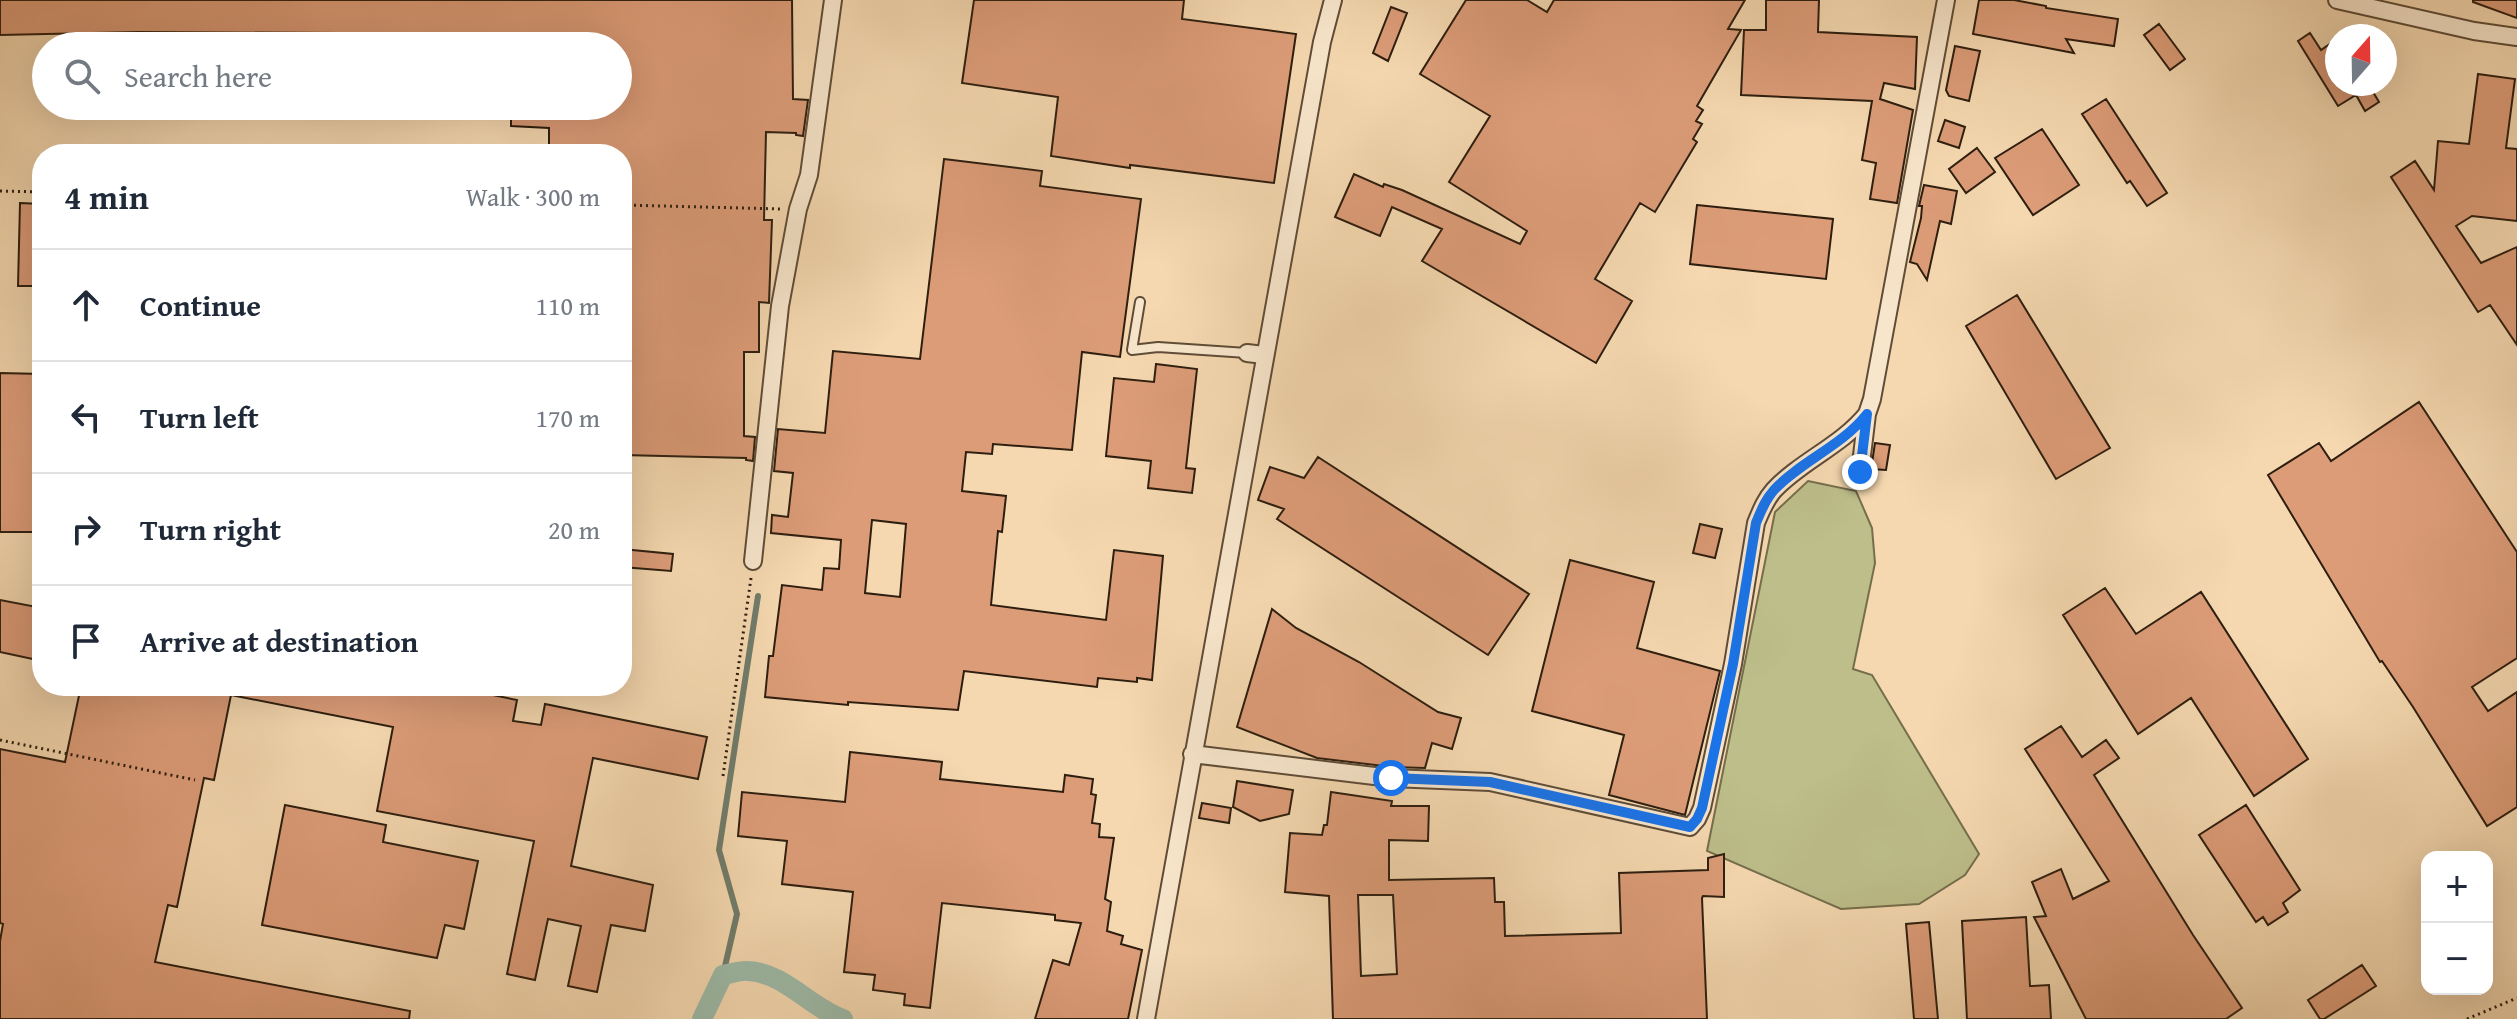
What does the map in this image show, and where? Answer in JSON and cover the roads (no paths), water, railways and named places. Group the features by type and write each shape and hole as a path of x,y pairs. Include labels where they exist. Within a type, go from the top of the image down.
{"street":[{"path":"753,561 780,306 798,209 809,175 833,0"},
{"path":"1146,1019 1256,354 1333,0"},
{"path":"1192,754 1391,778 1490,782 1690,827 1702,808 1733,664 1756,523 1763,504 1775,489 1853,430 1871,406 1946,0"},
{"path":"2337,0 2474,31 2517,37"},
{"path":"1860,472 1867,414"}],"lane":[{"path":"1140,302 1132,350 1158,347 1256,354"}],"waterway":[{"path":"723,975 737,914 719,850 758,596"},
{"path":"702,1019 723,975 745,971 774,978 843,1019"}]}
